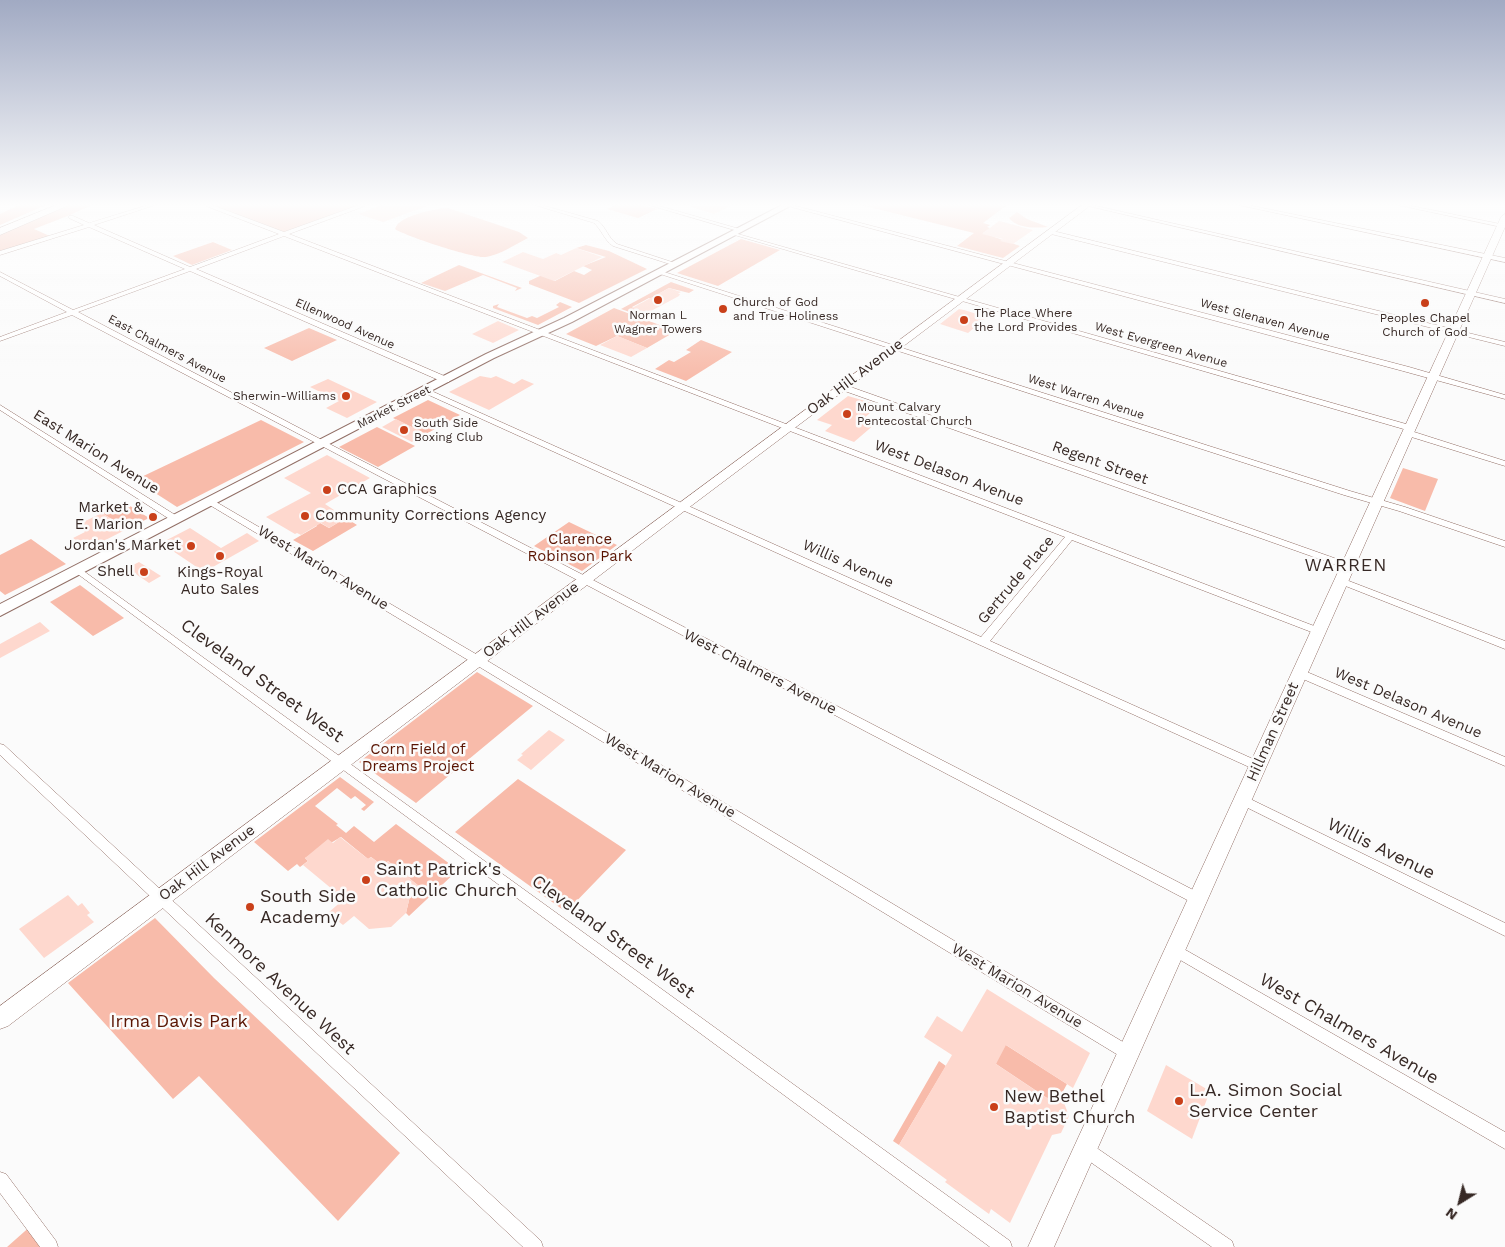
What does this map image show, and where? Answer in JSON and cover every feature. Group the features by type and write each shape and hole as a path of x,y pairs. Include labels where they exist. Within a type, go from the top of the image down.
{"main road":[{"name":"Market Street","path":"1,610 424,391 675,264"}],"street":[{"name":"Ellenwood Avenue","path":"177,263 446,380"},
{"path":"0,340 206,263"},
{"name":"West Delason Avenue","path":"362,263 1318,631"},
{"name":"West Evergreen Avenue","path":"843,263 1409,431 1505,464"},
{"name":"Oak Hill Avenue","path":"0,1019 1007,263"},
{"name":"West Glenaven Avenue","path":"1008,263 1505,397"},
{"path":"1175,263 1505,344"},
{"path":"1342,263 1505,301"},
{"name":"Hillman Street","path":"1041,1247 1484,263"},
{"name":"West Warren Avenue","path":"660,272 1377,501 1505,544"},
{"name":"East Chalmers Avenue","path":"0,274 323,444"},
{"name":"Regent Street","path":"842,386 1344,574 1505,645"},
{"name":"Willis Avenue","path":"424,391 1258,766"},
{"name":"East Marion Avenue","path":"0,407 177,520"},
{"name":"West Chalmers Avenue","path":"323,444 1198,899"},
{"name":"West Marion Avenue","path":"210,502 478,660 1128,1053"},
{"name":"Gertrude Place","path":"983,642 1071,536"},
{"name":"Cleveland Street West","path":"78,570 1004,1247"},
{"name":"West Delason Avenue","path":"1300,673 1505,762"},
{"name":"Kenmore Avenue West","path":"0,748 535,1247"},
{"name":"Willis Avenue","path":"1242,800 1505,930"},
{"name":"West Chalmers Avenue","path":"1175,950 1505,1141"},
{"path":"1085,1148 1226,1247"},
{"path":"0,1180 50,1247"}],"green space":[{"path":"590,263 635,263 647,269 579,303 529,284 529,281 542,275 555,281 574,271 584,275 592,270 583,266"},
{"path":"695,263 757,263 718,286 677,273"},
{"path":"459,265 522,288 515,291 517,288 483,275 445,291 421,283"},
{"path":"671,282 694,290 689,293 669,288 653,297 653,300 649,298 632,307 642,314 638,315 621,309"},
{"path":"560,302 572,307 538,325 493,308 493,306 499,304 497,307 527,318 532,316 537,318 559,307 556,305"},
{"path":"614,308 676,331 647,348 617,336 596,346 566,334"},
{"path":"309,328 337,340 292,361 264,348"},
{"path":"701,340 732,352 686,381 655,369 669,360 674,362 691,352 686,350"},
{"path":"428,400 460,415 426,434 393,418"},
{"path":"261,420 304,442 177,507 135,480"},
{"path":"377,427 415,446 378,467 339,447"},
{"path":"1403,468 1438,479 1425,511 1390,498"},
{"path":"124,502 149,518 127,529 102,513"},
{"path":"346,518 357,525 313,551 293,540 317,526 313,519 329,528"},
{"name":"Clarence Robinson Park","path":"569,522 617,545 582,571 534,546"},
{"path":"31,539 66,564 5,595 0,591 0,555"},
{"path":"80,585 124,618 93,636 50,602"},
{"name":"Corn Field of Dreams Project","path":"477,672 533,706 416,803 359,762"},
{"path":"340,777 374,802 364,811 361,809 366,805 355,796 351,799 337,788 315,806 338,824 336,825 346,833 354,826 374,842 396,824 458,870 409,916 406,913 410,896 420,887 388,861 383,866 371,857 368,859 341,837 305,858 308,861 300,867 297,864 288,871 254,842"},
{"path":"518,779 626,850 566,912 455,832"},
{"name":"Irma Davis Park","path":"155,918 214,978 400,1153 338,1221 199,1076 173,1099 68,983"},
{"path":"998,1040 1067,1084 1061,1095 1047,1098 996,1064"},
{"path":"939,1061 946,1066 899,1145 893,1141"},
{"path":"33,1224 50,1247 7,1247"}],"building":[{"path":"505,263 590,263 554,281"},
{"name":"Norman L Wagner Towers","path":"669,288 681,292 678,294 680,294 679,296 651,311 644,312 632,308"},
{"name":"The Place Where the Lord Provides","path":"959,309 987,317 968,333 940,324"},
{"path":"498,321 519,330 493,343 472,334"},
{"path":"617,336 647,348 631,357 600,345"},
{"path":"480,376 491,378 496,376 514,384 522,379 534,384 489,410 449,392"},
{"name":"Sherwin-Williams","path":"328,379 377,402 347,418 326,408 339,401 310,387"},
{"name":"Mount Calvary Pentecostal Church","path":"848,396 879,405 862,420 875,424 854,442 825,431 832,425 817,420"},
{"name":"South Side Boxing Club","path":"396,419 426,434 412,442 382,427"},
{"path":"327,455 370,478 325,504 346,518 329,528 321,523 301,535 295,534 266,517 311,493 284,478"},
{"path":"102,513 127,529 88,549 73,538 85,532 79,527 81,526 79,524"},
{"path":"190,528 221,548 247,533 259,541 204,572 161,543"},
{"name":"Shell","path":"139,562 161,576 149,583 127,568"},
{"path":"40,622 50,631 0,658 0,644"},
{"path":"549,730 565,740 531,770 517,760 523,755 521,754"},
{"name":"Saint Patrick's Catholic Church","path":"340,837 368,859 371,857 383,866 388,861 420,887 410,896 406,913 391,927 369,929 354,916 343,925 328,913 344,899 303,865 308,861 305,858 328,839 333,843"},
{"path":"68,895 78,906 82,903 90,913 87,915 94,922 44,958 19,929"},
{"name":"New Bethel Baptist Church","path":"987,989 1090,1053 1073,1088 1006,1045 996,1064 1047,1098 1061,1095 1069,1116 1061,1133 1052,1135 1010,1223 991,1209 989,1214 899,1145 952,1055 924,1037 937,1016 962,1032"},
{"name":"L.A. Simon Social Service Center","path":"1166,1065 1210,1091 1192,1139 1147,1111"}],"place":[{"name":"Norman L Wagner Towers","path":"658,300"},
{"name":"Peoples Chapel Church of God","path":"1425,303"},
{"name":"Church of God and True Holiness","path":"723,309"},
{"name":"The Place Where the Lord Provides","path":"964,320"},
{"name":"Sherwin-Williams","path":"346,396"},
{"name":"Mount Calvary Pentecostal Church","path":"847,414"},
{"name":"South Side Boxing Club","path":"404,430"},
{"name":"CCA Graphics","path":"327,490"},
{"name":"Community Corrections Agency","path":"305,516"},
{"name":"Market & E. Marion","path":"153,517"},
{"name":"Jordan's Market","path":"191,546"},
{"name":"Kings-Royal Auto Sales","path":"220,556"},
{"name":"Shell","path":"144,572"},
{"name":"Saint Patrick's Catholic Church","path":"366,880"},
{"name":"South Side Academy","path":"250,907"},
{"name":"L.A. Simon Social Service Center","path":"1179,1101"},
{"name":"New Bethel Baptist Church","path":"994,1107"}],"district":[{"name":"WARREN","path":"1346,566"}]}
